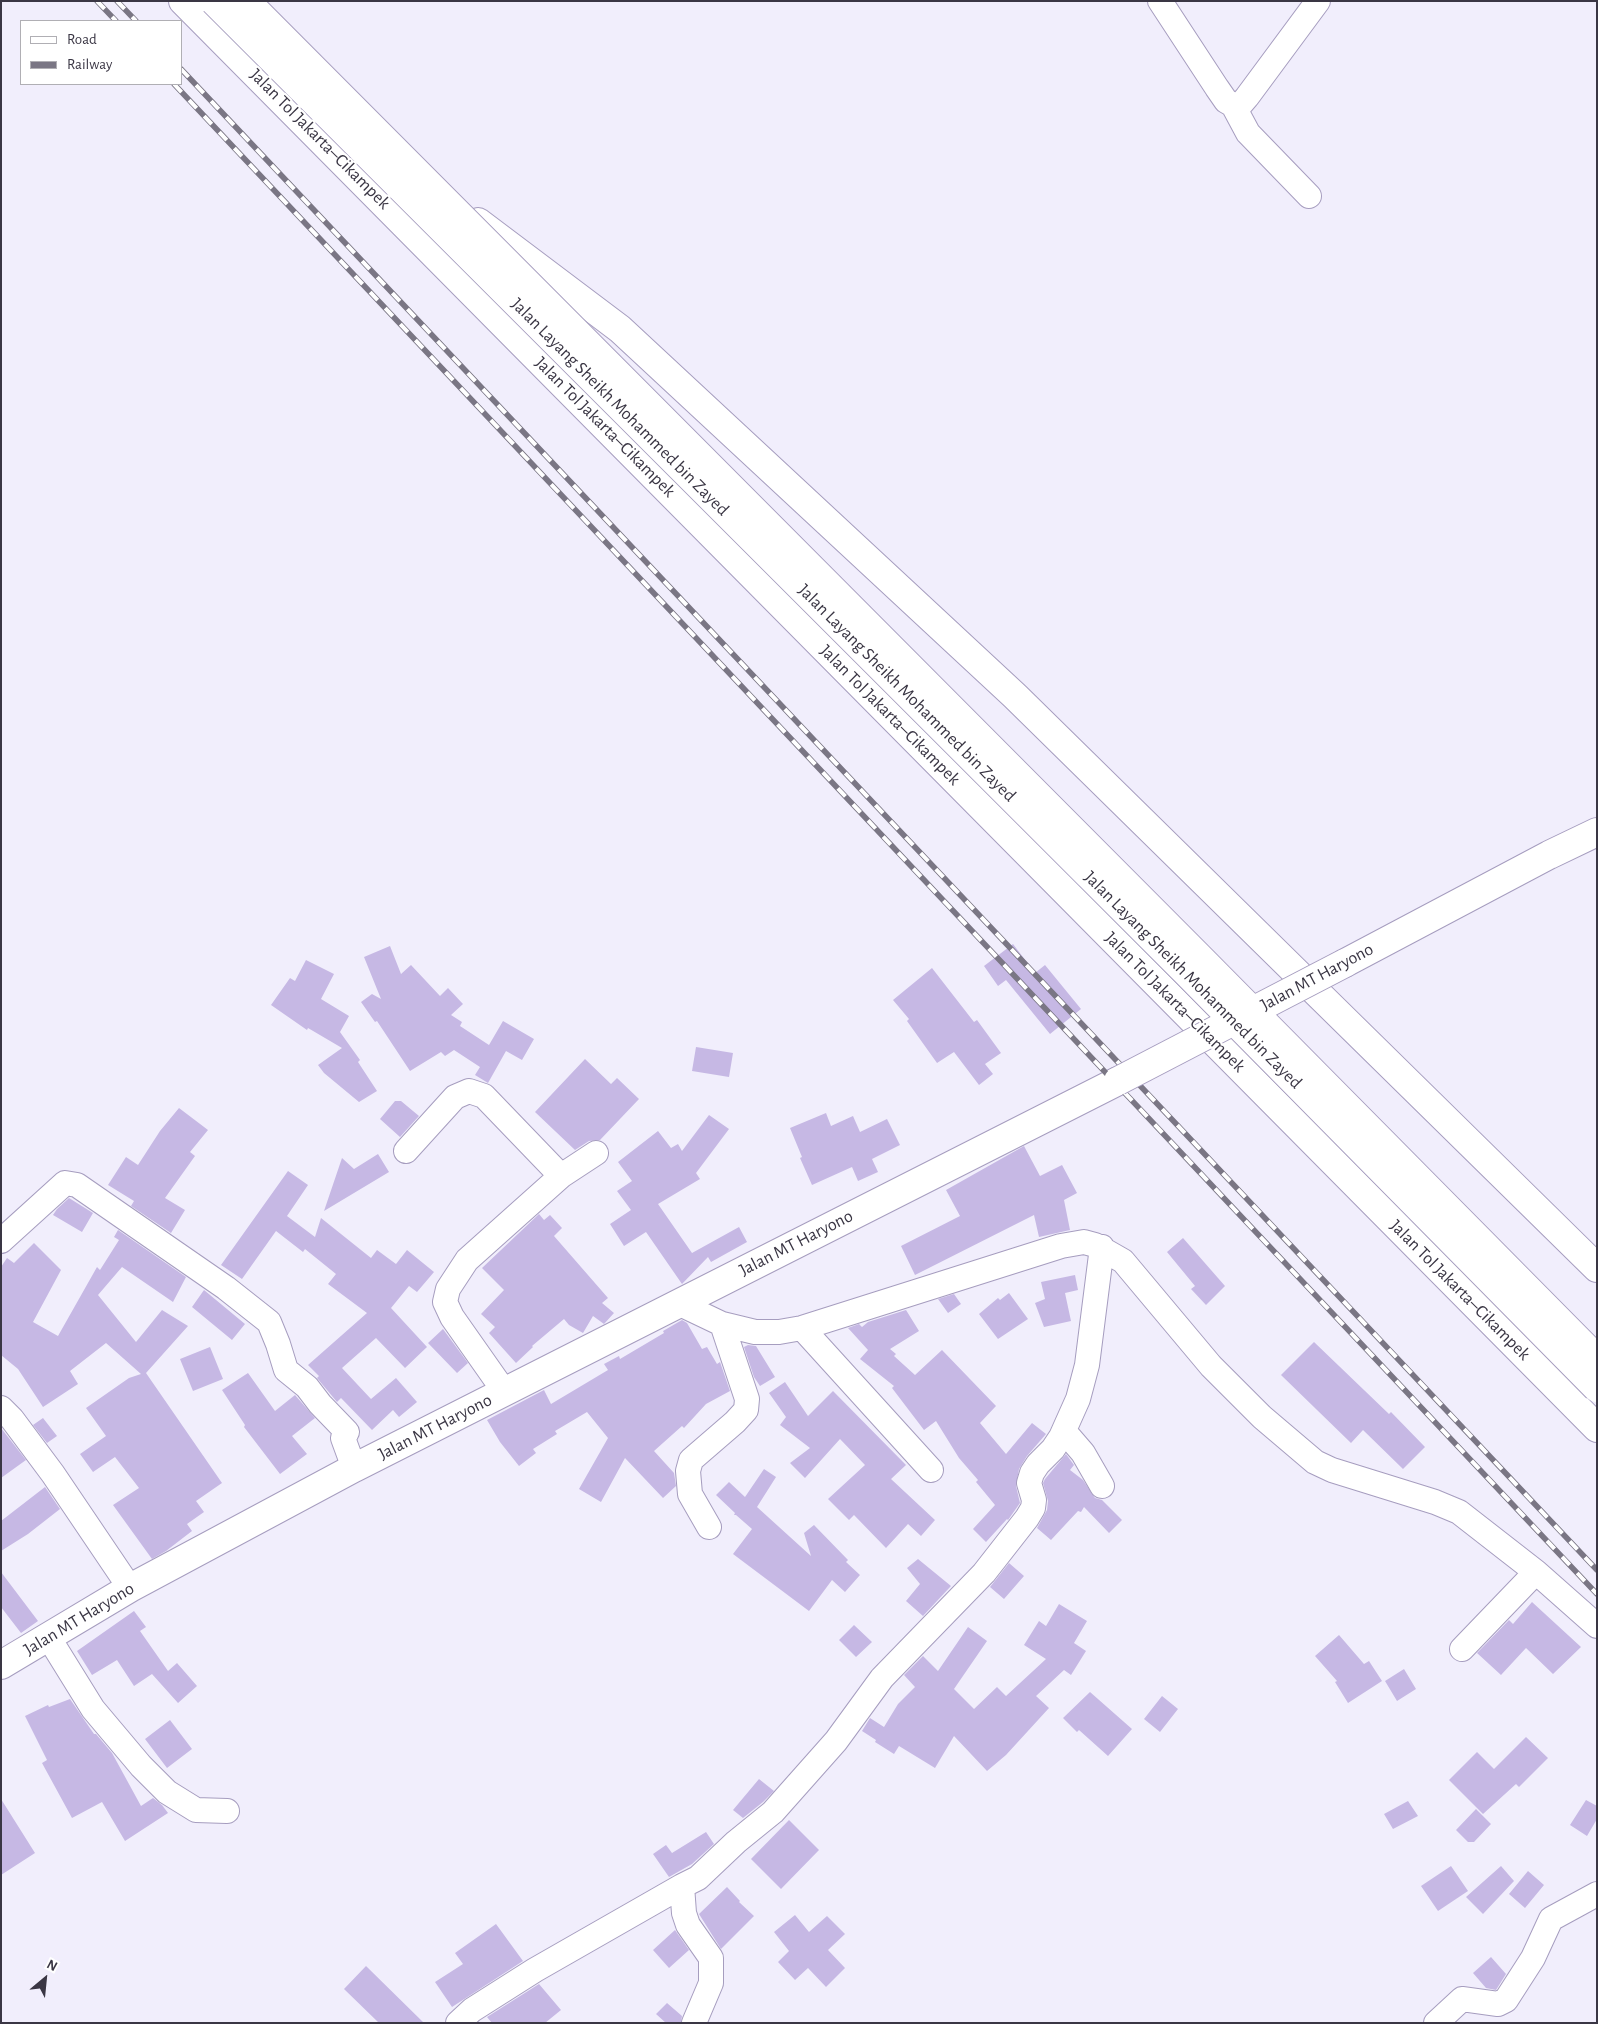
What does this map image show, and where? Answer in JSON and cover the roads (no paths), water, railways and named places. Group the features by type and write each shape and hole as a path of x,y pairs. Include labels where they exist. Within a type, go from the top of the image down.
{"main road":[{"name":"Jalan Tol Jakarta–Cikampek","path":"183,1 1597,1428"},
{"name":"Jalan Layang Sheikh Mohammed bin Zayed","path":"214,1 1186,972 1597,1388"},
{"name":"Jalan Layang Sheikh Mohammed bin Zayed","path":"246,1 1597,1359"},
{"path":"246,1 1341,1084 1597,1343"},
{"path":"441,194 620,329 972,656 1015,696 1597,1268"},
{"name":"Jalan MT Haryono","path":"1,1665 130,1588 354,1468 1118,1081 1346,963 1549,854 1597,832"}],"street":[{"path":"1160,1 1226,101 1233,105 1248,133 1309,196"},
{"path":"1233,105 1241,104 1247,97 1318,1"},
{"path":"406,1151 455,1097 469,1091 484,1096 561,1176"},
{"path":"504,1391 452,1317 445,1302 448,1288 467,1260 561,1176 596,1153"},
{"path":"1,1241 65,1182 77,1185 226,1288 269,1322 286,1370 307,1387 320,1404 347,1432 343,1438 354,1468"},
{"path":"678,1303 722,1324 755,1332 779,1332 802,1328 1061,1246 1084,1242 1102,1247 1123,1262 1211,1366 1262,1417 1316,1462 1332,1470 1448,1506 1459,1512 1536,1572 1597,1626"},
{"path":"458,2023 472,2010 535,1970 698,1878 736,1842 773,1812 836,1741 882,1678 984,1573 1017,1532 1033,1508 1034,1500 1029,1483 1032,1473 1053,1449 1064,1431 1078,1399 1087,1365 1102,1247"},
{"path":"709,1527 690,1494 688,1471 691,1460 746,1410 747,1398 722,1324"},
{"path":"802,1328 931,1470"},
{"path":"1,1408 12,1419 53,1474 130,1588"},
{"path":"1064,1431 1083,1453 1102,1486"},
{"path":"1462,1649 1536,1572"},
{"path":"49,1638 93,1709 141,1766 167,1792 196,1810 228,1811"},
{"path":"682,1886 684,1913 688,1925 711,1958 711,1983 694,2023"},
{"path":"1436,2023 1462,1999 1498,2004 1506,2000 1533,1958 1551,1920 1597,1894"}],"railway":[{"path":"97,1 115,20"},
{"path":"117,1 135,20"},
{"path":"182,70 1597,1570"},
{"path":"175,85 1597,1594"}]}
